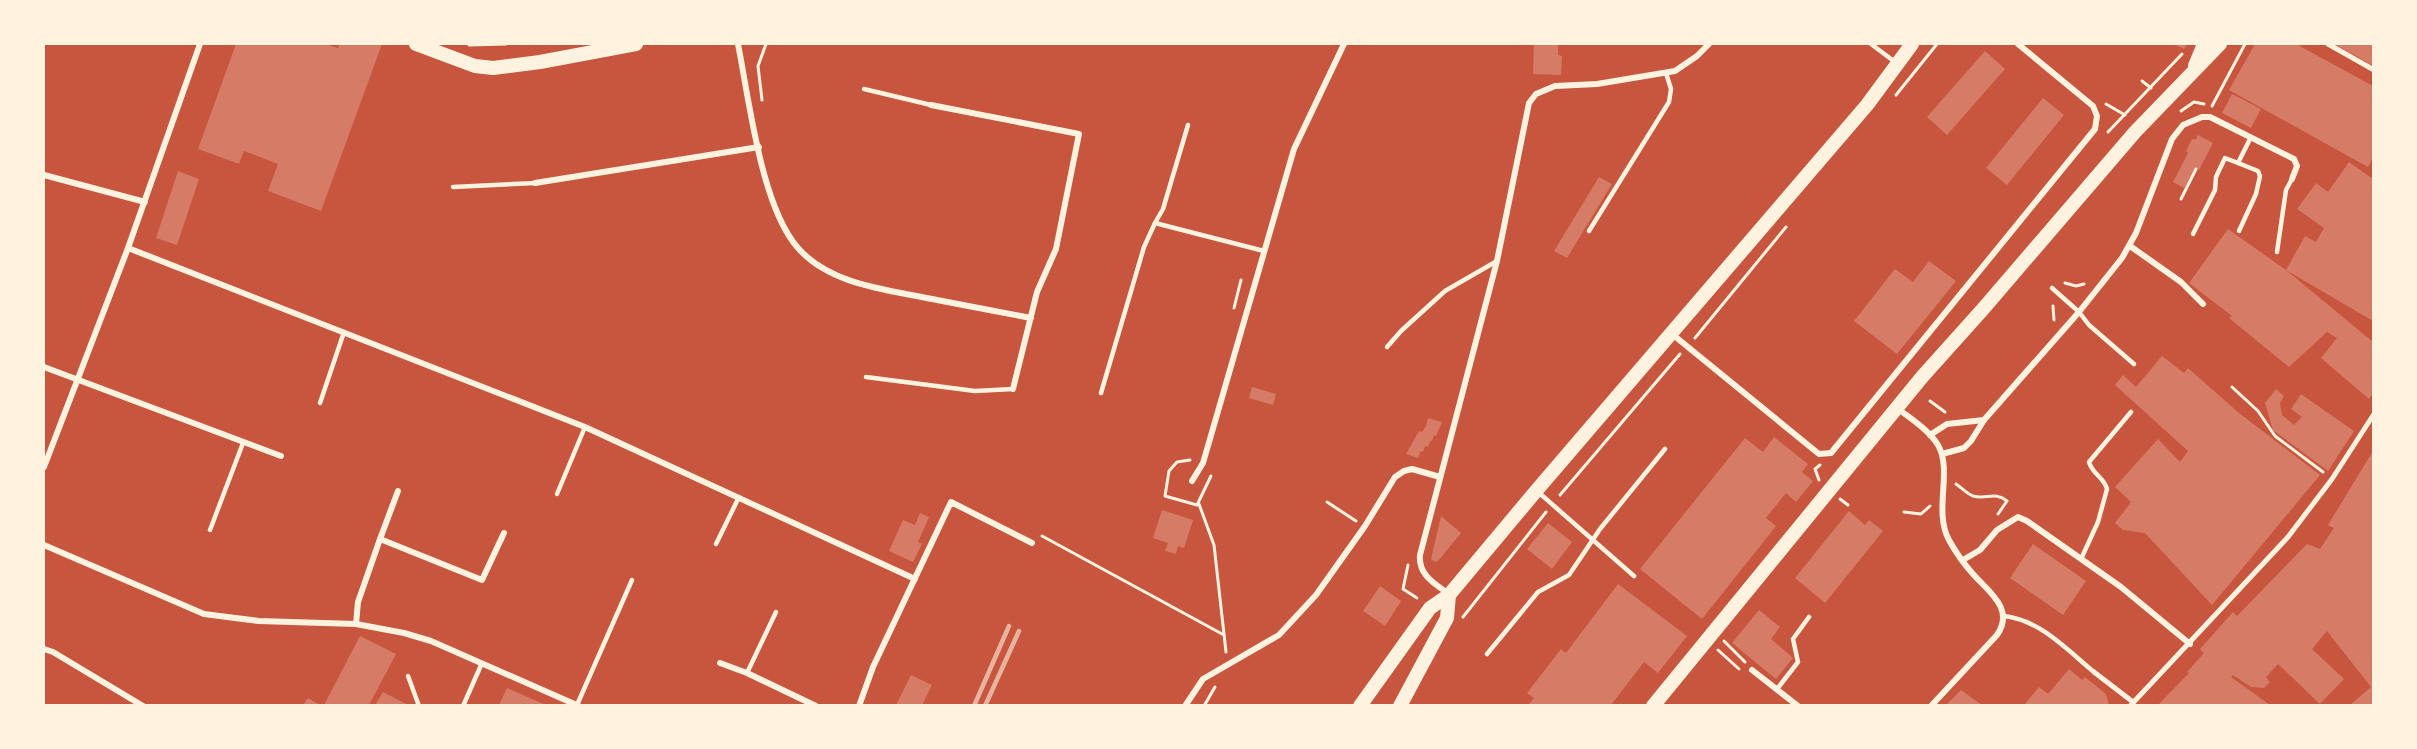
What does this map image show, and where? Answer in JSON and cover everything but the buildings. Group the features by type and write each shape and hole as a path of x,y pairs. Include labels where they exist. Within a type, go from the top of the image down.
{"main road":[{"path":"416,44 470,64 493,68 540,62 636,44"},
{"path":"1360,705 1430,608 1449,595 1867,105 1912,44"},
{"path":"2193,71 2204,44"},
{"path":"1653,705 1922,376 1983,309 2135,132 2220,44"},
{"path":"1400,705 1447,618 1449,595"}],"street":[{"path":"44,467 128,249 200,44"},
{"path":"738,44 773,203 798,248 818,264 864,285 1031,318"},
{"path":"1192,481 1203,463 1297,142 1344,44"},
{"path":"1449,595 1428,578 1420,565 1422,546 1497,261 1531,100 1543,90 1555,86 1597,84 1675,71 1692,60 1709,44"},
{"path":"1672,333 1819,454 1831,453 2094,131 2096,114 2093,106 2018,44"},
{"path":"2328,44 2373,70"},
{"path":"931,105 1078,134 1055,251 1038,288 1013,389"},
{"path":"1942,454 1964,448 1971,441 1984,420 2079,312 2130,246 2172,139 2180,128 2192,120 2208,117 2251,136 2294,159 2297,166 2292,178"},
{"path":"535,183 759,147"},
{"path":"44,175 145,202"},
{"path":"2130,246 2181,282 2203,304"},
{"path":"128,249 585,427 915,579"},
{"path":"44,368 280,456"},
{"path":"1897,408 1930,435 1942,454 1943,523 1948,539 2000,603 2004,616 2003,624 1997,635 1931,705"},
{"path":"2094,672 2132,704 2288,537 2332,479 2373,414"},
{"path":"1930,435 1947,424 1984,420"},
{"path":"1185,705 1203,679 1279,635 1316,595 1365,526 1392,480 1400,473 1412,469 1440,477"},
{"path":"356,624 358,602 398,491"},
{"path":"859,705 873,667 951,501 1032,543"},
{"path":"1963,560 1982,547 1997,530 2018,517 2121,587 2190,644"},
{"path":"380,539 482,580 504,533"},
{"path":"44,545 204,614 259,621 356,624 413,635 578,705"},
{"path":"44,649 53,652 143,705"},
{"path":"720,663 816,705"},
{"path":"1752,670 1798,705"}],"lane":[{"path":"1871,44 1898,64"},
{"path":"1589,231 1669,102 1671,89 1666,73"},
{"path":"864,89 931,105"},
{"path":"1101,393 1144,247 1163,209 1188,125"},
{"path":"2238,163 2251,136"},
{"path":"2193,234 2215,192 2216,177 2225,158 2257,171 2260,176 2256,194 2239,231"},
{"path":"2277,252 2286,190 2292,178"},
{"path":"453,187 535,183"},
{"path":"1155,223 1264,251"},
{"path":"1387,346 1445,291 1497,261"},
{"path":"2052,288 2134,364"},
{"path":"320,403 344,332"},
{"path":"867,376 975,391 1013,389"},
{"path":"2081,559 2098,522 2107,489 2102,480 2091,470 2089,462 2131,412"},
{"path":"557,494 585,427"},
{"path":"210,530 243,443"},
{"path":"1487,654 1538,592 1569,575 1592,541 1665,449"},
{"path":"1536,491 1634,576"},
{"path":"716,544 739,496"},
{"path":"578,705 632,580"},
{"path":"747,673 776,612"},
{"path":"2004,616 2021,618 2036,625 2094,672"},
{"path":"1777,689 1798,662 1793,639 1809,617"},
{"path":"463,705 482,663"},
{"path":"408,676 419,705"}],"path":[{"path":"464,45 506,44"},
{"path":"763,103 758,66 766,44"},
{"path":"2174,119 2194,102 2211,107 2245,44"},
{"path":"2108,132 2172,65"},
{"path":"2142,81 2151,88"},
{"path":"2106,104 2123,116"},
{"path":"2181,199 2196,169"},
{"path":"1703,346 1694,338 1792,219"},
{"path":"2054,322 2054,309 2046,296 2052,288 2059,280 2076,286 2086,283"},
{"path":"2232,387 2258,411 2274,436 2332,479"},
{"path":"1930,401 1950,414"},
{"path":"1957,485 1974,496 1995,495 2006,500"},
{"path":"1930,517 1929,508 1932,500"},
{"path":"1327,502 1365,526"},
{"path":"1199,504 1214,545 1228,665"},
{"path":"1904,512 1919,515 1929,508"},
{"path":"1016,535 1044,537 1224,635"},
{"path":"1409,563 1403,589 1417,598 1416,604"},
{"path":"1725,641 1752,670"},
{"path":"1203,705 1217,683"}],"railway":[{"path":"974,706 1009,626"},
{"path":"985,706 1019,631"}]}
